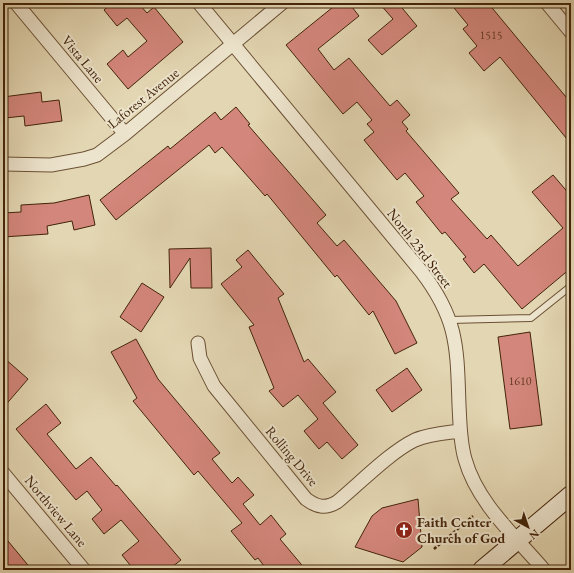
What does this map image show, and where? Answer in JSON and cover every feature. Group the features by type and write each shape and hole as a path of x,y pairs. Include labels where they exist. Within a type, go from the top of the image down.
{"street":[{"name":"Vista Lane","path":"16,3 125,134"},
{"name":"North 23rd Street","path":"199,3 424,275 438,295 450,320 457,361 460,431 465,459 478,489 486,501 544,570"},
{"name":"Laforest Avenue","path":"3,164 51,165 97,155 125,134 282,3"},
{"path":"547,3 571,32"},
{"name":"Rolling Drive","path":"198,343 200,358 214,386 306,499 314,505 322,507 330,506 337,502 403,448 416,440 429,436 460,431"},
{"name":"Northview Lane","path":"3,473 84,570"},
{"path":"482,570 571,495"}],"lane":[{"path":"450,320 531,318 571,286"}],"path":[{"path":"434,549 473,516"}],"building":[{"path":"112,3 138,3 147,13 154,7 183,42 128,89 107,64 123,50 128,57 147,41 127,18 117,26 104,10"},
{"path":"338,3 349,3 359,16 318,49 334,70 349,58 390,106 397,100 410,115 402,122 408,129 406,131 459,193 451,199 487,239 491,235 518,266 563,228 532,192 553,175 571,196 571,268 522,309 484,264 474,273 463,259 466,257 445,232 442,234 416,202 424,196 405,173 397,180 364,140 374,132 367,124 372,120 357,102 343,114 286,45"},
{"path":"379,3 398,3 417,26 382,55 368,40 393,19"},
{"path":"450,3 488,3 571,103 571,144 500,57 484,71 469,53 477,46 463,29 468,25"},
{"path":"41,92 42,102 59,100 62,121 25,126 24,116 5,118 3,97"},
{"path":"236,107 250,124 248,125 326,215 317,223 337,246 344,240 396,301 417,343 395,354 373,311 369,315 337,275 335,277 267,194 265,196 222,147 215,153 209,145 116,220 100,200 168,146 170,149 215,112 221,120"},
{"path":"89,195 95,225 74,230 72,221 47,226 48,234 3,237 3,213 21,212 21,205 54,203"},
{"path":"211,248 212,288 191,288 190,258 170,288 169,249"},
{"path":"248,250 284,294 278,298 304,362 308,359 336,392 323,403 358,445 342,459 327,442 319,449 304,431 318,419 298,395 283,407 269,391 274,388 249,327 254,325 221,284 242,267 236,260"},
{"path":"142,283 164,297 141,332 120,317"},
{"path":"530,332 542,425 510,429 498,337"},
{"path":"136,339 158,379 220,453 212,459 232,483 238,477 254,495 243,504 260,525 271,515 286,534 280,539 306,570 267,570 258,558 255,560 231,531 242,523 198,471 194,475 133,401 137,398 111,352"},
{"path":"3,357 28,379 3,408"},
{"path":"407,368 422,390 392,412 376,390"},
{"path":"46,404 61,423 47,434 76,469 91,457 181,560 168,570 134,570 122,555 139,541 121,520 104,534 92,519 102,510 87,491 76,500 16,429"},
{"path":"418,499 422,547 403,562 355,547 372,516 382,508"},
{"path":"3,535 32,570 3,570"}],"place":[{"name":"Faith Center Church of God","path":"404,530"}]}
